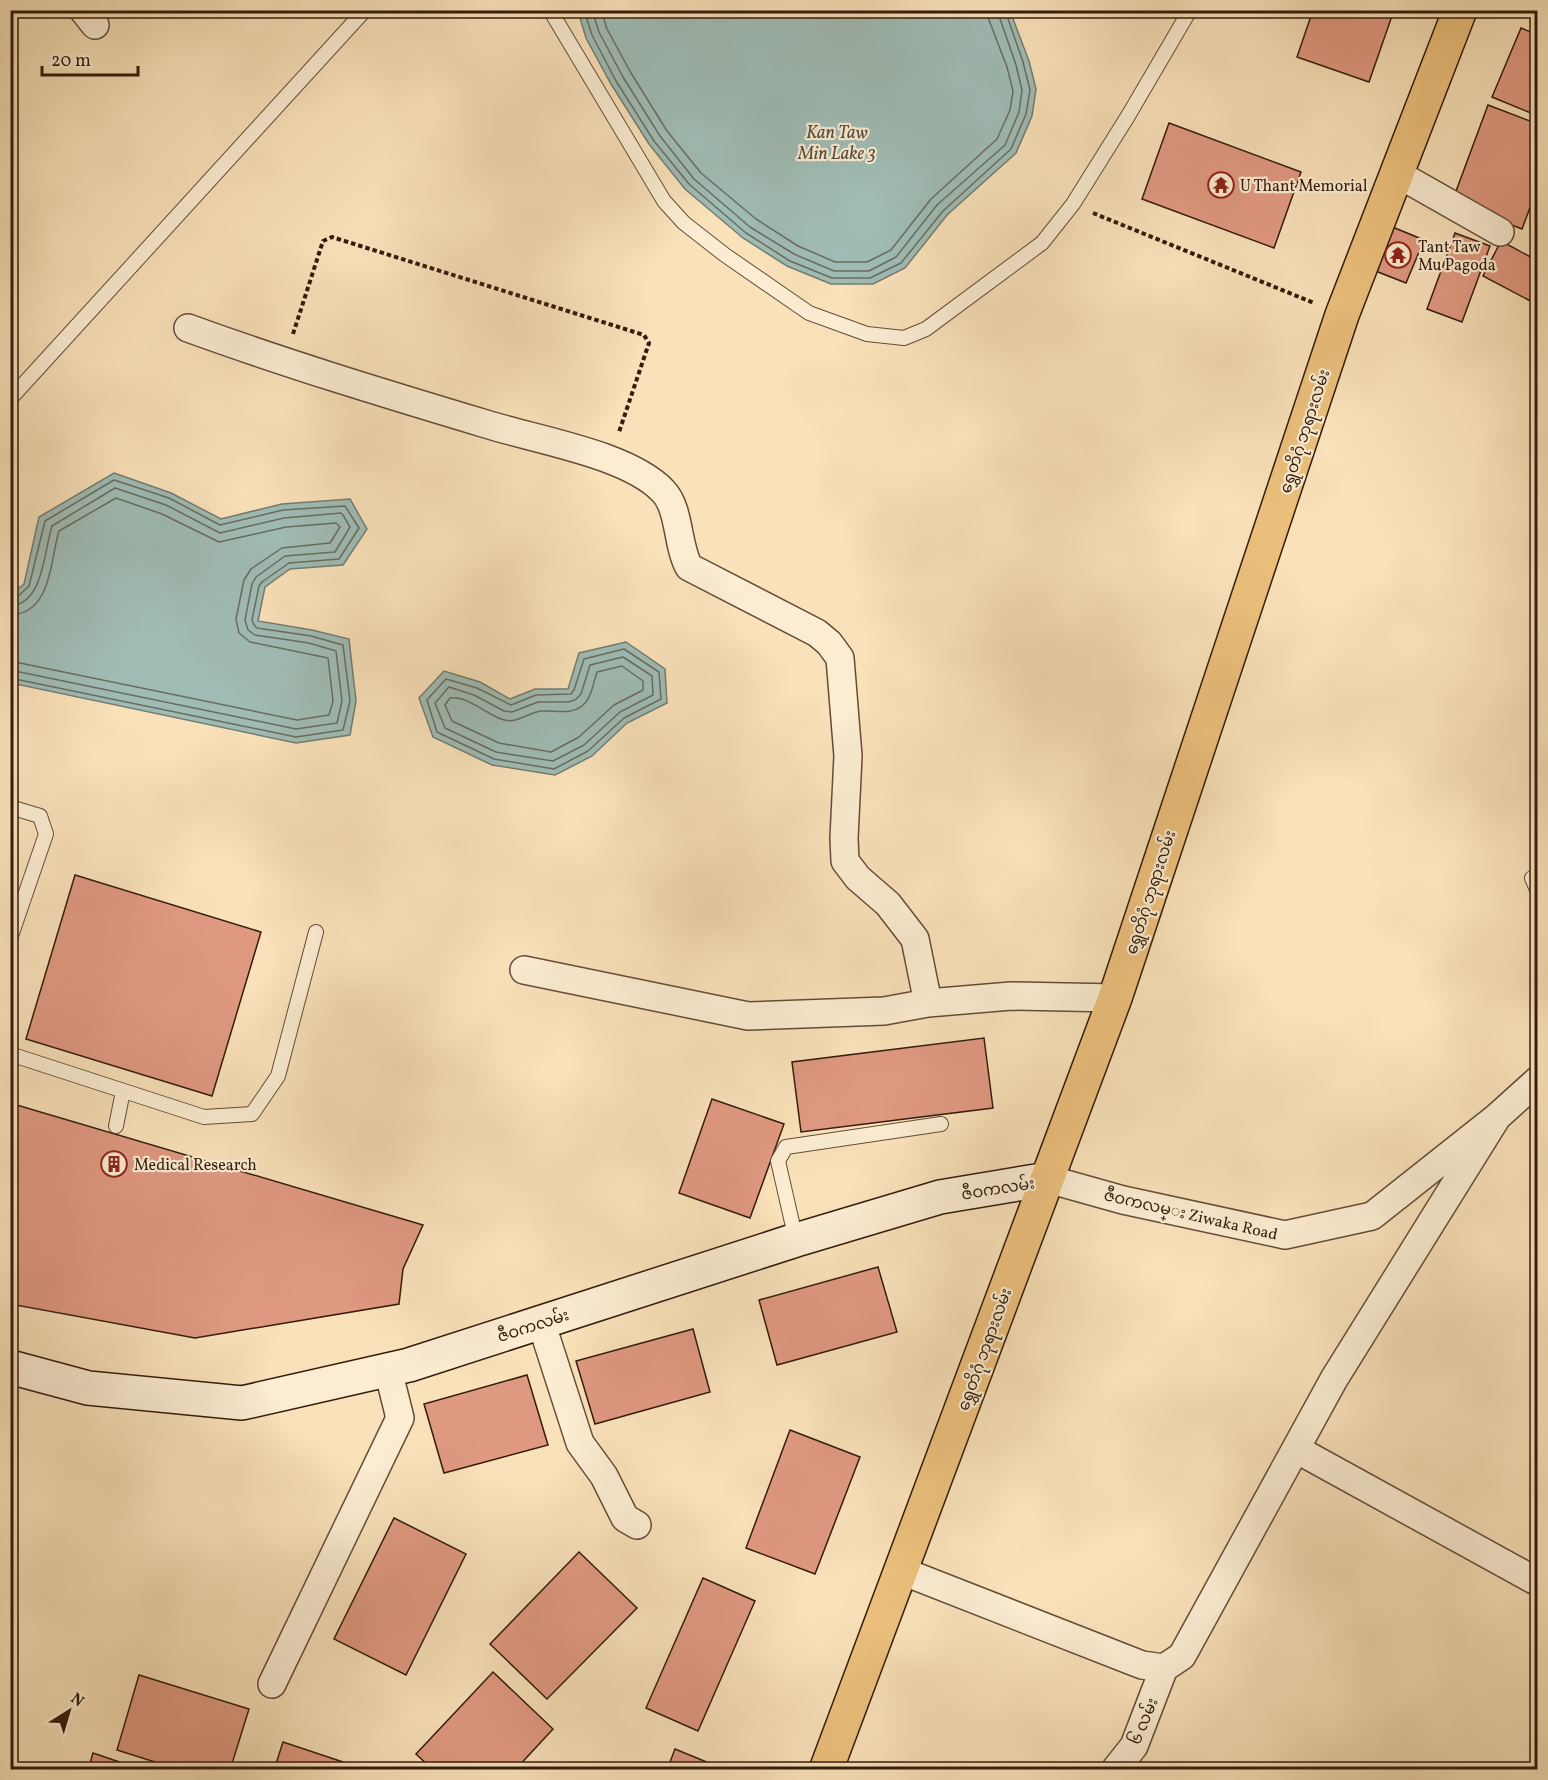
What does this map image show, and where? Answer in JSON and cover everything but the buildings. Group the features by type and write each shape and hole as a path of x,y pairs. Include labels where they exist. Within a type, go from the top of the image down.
{"main road":[{"name":"ရွှေတိဂုံ ဘုရားလမ်း","path":"826,1770 1115,998 1342,315 1460,10"},
{"name":"ဇီဝကလမ်း","path":"10,1367 88,1388 242,1403 388,1370 796,1240 940,1197 1048,1179"}],"street":[{"path":"1396,173 1500,232"},
{"path":"188,328 284,363 521,435 610,458 653,481 666,493 689,567 818,633 830,643 840,658 848,756 845,861 858,878 888,904 915,939 928,1003"},
{"path":"524,970 748,1016 884,1011 928,1003 1011,996 1115,998"},
{"name":"ဇီဝကလမ္း Ziwaka Road","path":"1048,1179 1123,1200 1285,1235 1372,1216 1497,1118 1538,1080"},
{"path":"902,1571 1142,1665 1164,1668 1182,1656 1334,1379 1497,1118"},
{"path":"541,1322 580,1443 604,1476 625,1518 637,1525"},
{"path":"272,1684 400,1418 388,1370"},
{"path":"1296,1449 1533,1580"},
{"name":"၆ လမ်း","path":"1115,1770 1134,1746 1164,1668"}],"lane":[{"path":"10,399 365,10"},
{"path":"550,10 664,201 684,223 725,255 809,313 867,334 904,339 926,329 1042,243 1073,204 1190,10"},
{"path":"10,807 40,816 46,834 10,939"},
{"path":"1532,878 1538,892"},
{"path":"10,1054 204,1117 252,1114 278,1076 316,932"},
{"path":"116,1126 123,1091"},
{"path":"796,1240 778,1161 786,1148 941,1124"}],"path":[{"path":"1073,204 1285,292"},
{"path":"284,363 323,241 332,237 644,335 649,343 610,458"}],"water":[{"name":"Kan Taw Min Lake 3","path":"578,11 1010,11 1029,61 1036,89 1032,116 1016,153 947,215 905,268 873,284 831,284 787,266 743,238 685,189 649,144 611,84 586,38"},
{"path":"114,473 171,493 221,519 282,504 350,499 367,529 343,565 290,569 265,587 258,621 349,639 356,701 350,735 296,743 11,683 11,594 24,584 39,517"},
{"path":"626,642 665,669 667,703 627,723 592,756 555,775 492,765 433,737 419,698 444,671 480,682 510,699 535,689 568,689 579,653"}],"place":[{"name":"U Thant Memorial","path":"1221,185"},
{"name":"Tant Taw Mu Pagoda","path":"1398,255"},
{"name":"Medical Research","path":"114,1164"}]}
